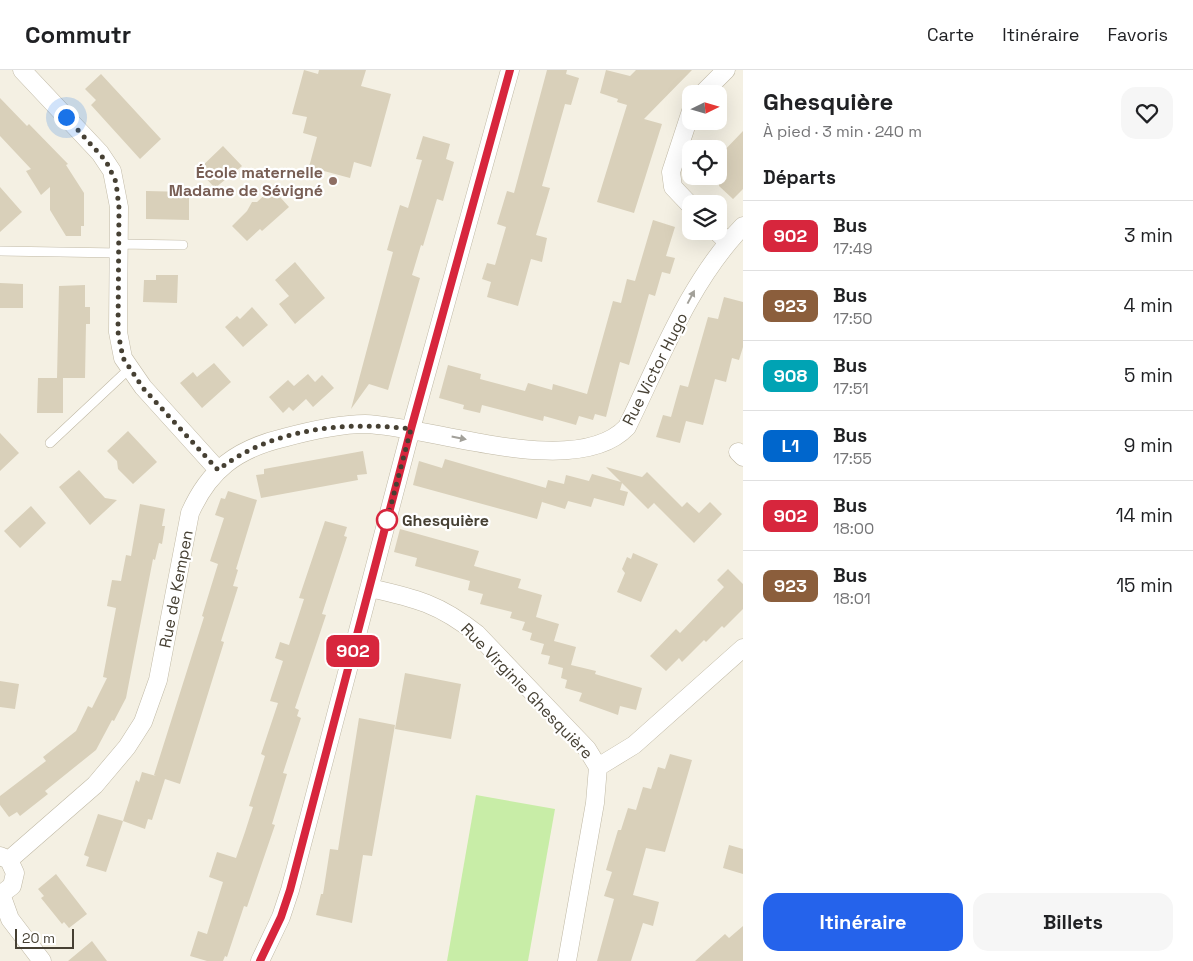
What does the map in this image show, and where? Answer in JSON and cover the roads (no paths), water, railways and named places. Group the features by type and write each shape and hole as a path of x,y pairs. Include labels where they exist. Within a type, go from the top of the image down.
{"street":[{"path":"22,70 100,153 112,171 118,193 118,332 123,358 129,369 218,470"},
{"path":"260,961 281,917 290,890 411,429 510,70"},
{"path":"711,85 726,70"},
{"path":"682,196 673,187 671,180 673,164 685,130"},
{"name":"Rue Victor Hugo","path":"727,234 743,226"},
{"name":"Rue Victor Hugo","path":"411,429 534,450 571,449 613,439 627,427 720,240"},
{"name":"Rue de Kempen","path":"42,961 10,919 1,894 7,891 15,880 13,866 4,858 95,785 127,746 143,722 154,696 160,673 190,513 200,490 218,470 239,455 266,442 316,430 364,424 411,429"},
{"name":"Rue Virginie Ghesquière","path":"370,588 427,602 448,612 469,627 588,750 598,767"},
{"path":"566,961 595,803 598,767 634,745 743,648"}],"lane":[{"path":"0,251 183,245"},
{"path":"50,443 129,369"}],"place":[{"name":"École maternelle Madame de Sévigné","path":"333,181"},
{"name":"Ghesquière","path":"387,520"}]}
